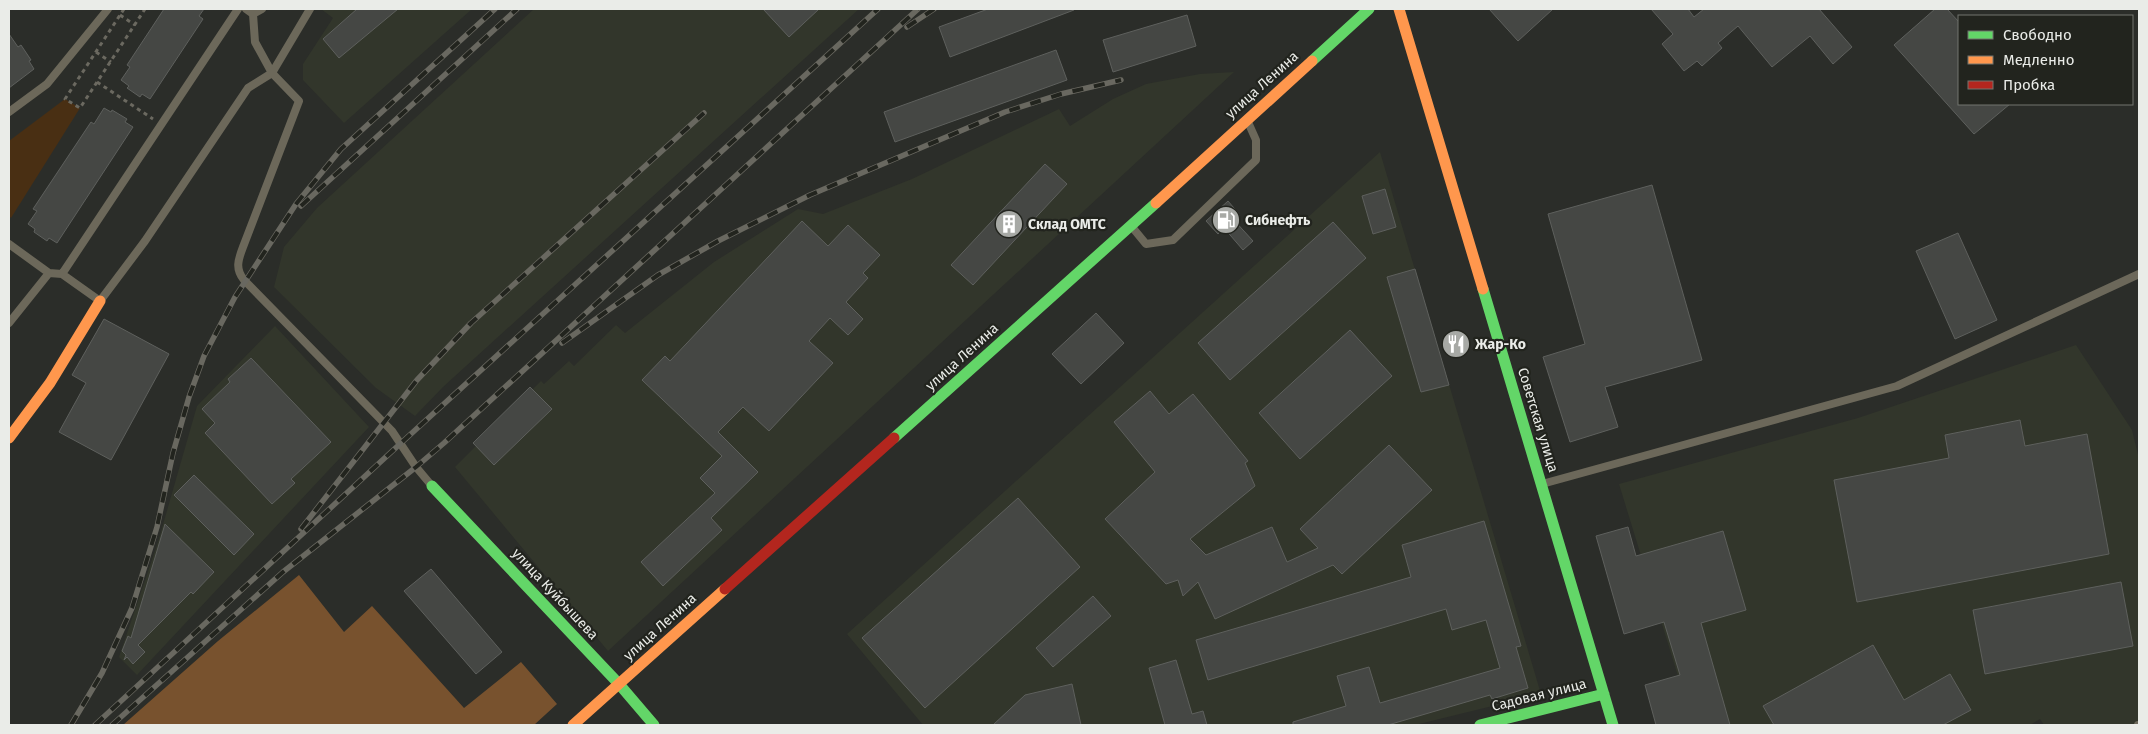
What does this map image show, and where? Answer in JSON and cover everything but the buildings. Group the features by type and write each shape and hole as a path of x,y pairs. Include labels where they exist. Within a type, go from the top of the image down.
{"street":[{"name":"улица Ленина","path":"573,725 1131,226 1369,9"},
{"name":"Советская улица","path":"1399,9 1613,725"},
{"path":"9,438 50,383 100,300"},
{"name":"улица Куйбышева","path":"432,486 619,684 654,725"},
{"name":"Садовая улица","path":"1480,725 1604,694"}],"lane":[{"path":"9,112 48,84 108,9"},
{"path":"62,274 238,9"},
{"path":"246,9 254,14"},
{"path":"254,14 262,9"},
{"path":"9,244 49,273 62,274 100,300 145,241 248,88 272,73 310,9"},
{"path":"254,14 255,42 272,73 299,101 242,247 238,271 244,280 392,431 416,468 432,486"},
{"path":"1131,226 1146,244 1173,240 1256,160 1256,140 1247,119"},
{"path":"9,323 49,273"},
{"path":"1542,484 1897,386 2139,274"}],"path":[{"path":"124,9 65,99 80,108 145,9"},
{"path":"120,15 135,25"},
{"path":"96,52 111,62"},
{"path":"97,82 161,124"}],"shaded area":[{"path":"321,9 472,9 344,123 303,80 303,64 333,18"},
{"path":"534,9 859,9 443,387 415,416 376,388 274,287 284,247 317,208"},
{"path":"1234,72 608,651 455,467 541,381 544,384 569,361 574,366 616,325 625,333 714,262 798,209 823,214 912,179 1059,109 1070,126 1113,99 1146,84 1200,74"},
{"path":"65,99 80,108 11,218 9,216 9,141"},
{"path":"1380,152 1541,694 1415,725 923,725 847,634"},
{"path":"275,326 369,427 137,675 119,657 158,542 197,406"},
{"path":"2076,345 2132,430 2139,459 2139,725 2044,725 2040,719 2030,725 1693,725 1619,484 1858,418"},
{"path":"299,575 344,632 372,606 464,708 521,662 557,704 534,725 123,725 218,641"}],"railway":[{"path":"71,725 102,673 132,608 157,527 173,453 189,397 204,356 235,297 296,204 341,149 495,9"},
{"path":"301,206 517,9"},
{"path":"95,725 401,443 878,9"},
{"path":"112,725 283,572 444,443 918,9"},
{"path":"907,27 934,9"},
{"path":"562,343 658,275 718,241 810,195 1005,112 1061,94 1121,80"},
{"path":"301,529 417,380 471,323 704,113"}],"traffic: fast":[{"path":"1312,61 1369,9"},
{"path":"894,438 1156,203"},
{"path":"1483,289 1613,725"},
{"path":"432,486 619,684 654,725"},
{"path":"1480,725 1604,694"}],"traffic: slow":[{"path":"1399,9 1483,289"},
{"path":"1156,203 1312,61"},
{"path":"9,438 50,383 100,301"},
{"path":"573,725 725,589"}],"traffic: jam":[{"path":"725,589 894,438"}],"place":[{"name":"Сибнефть","path":"1226,220"},
{"name":"Склад ОМТС","path":"1009,224"},
{"name":"Жар-Ко","path":"1456,344"}]}
